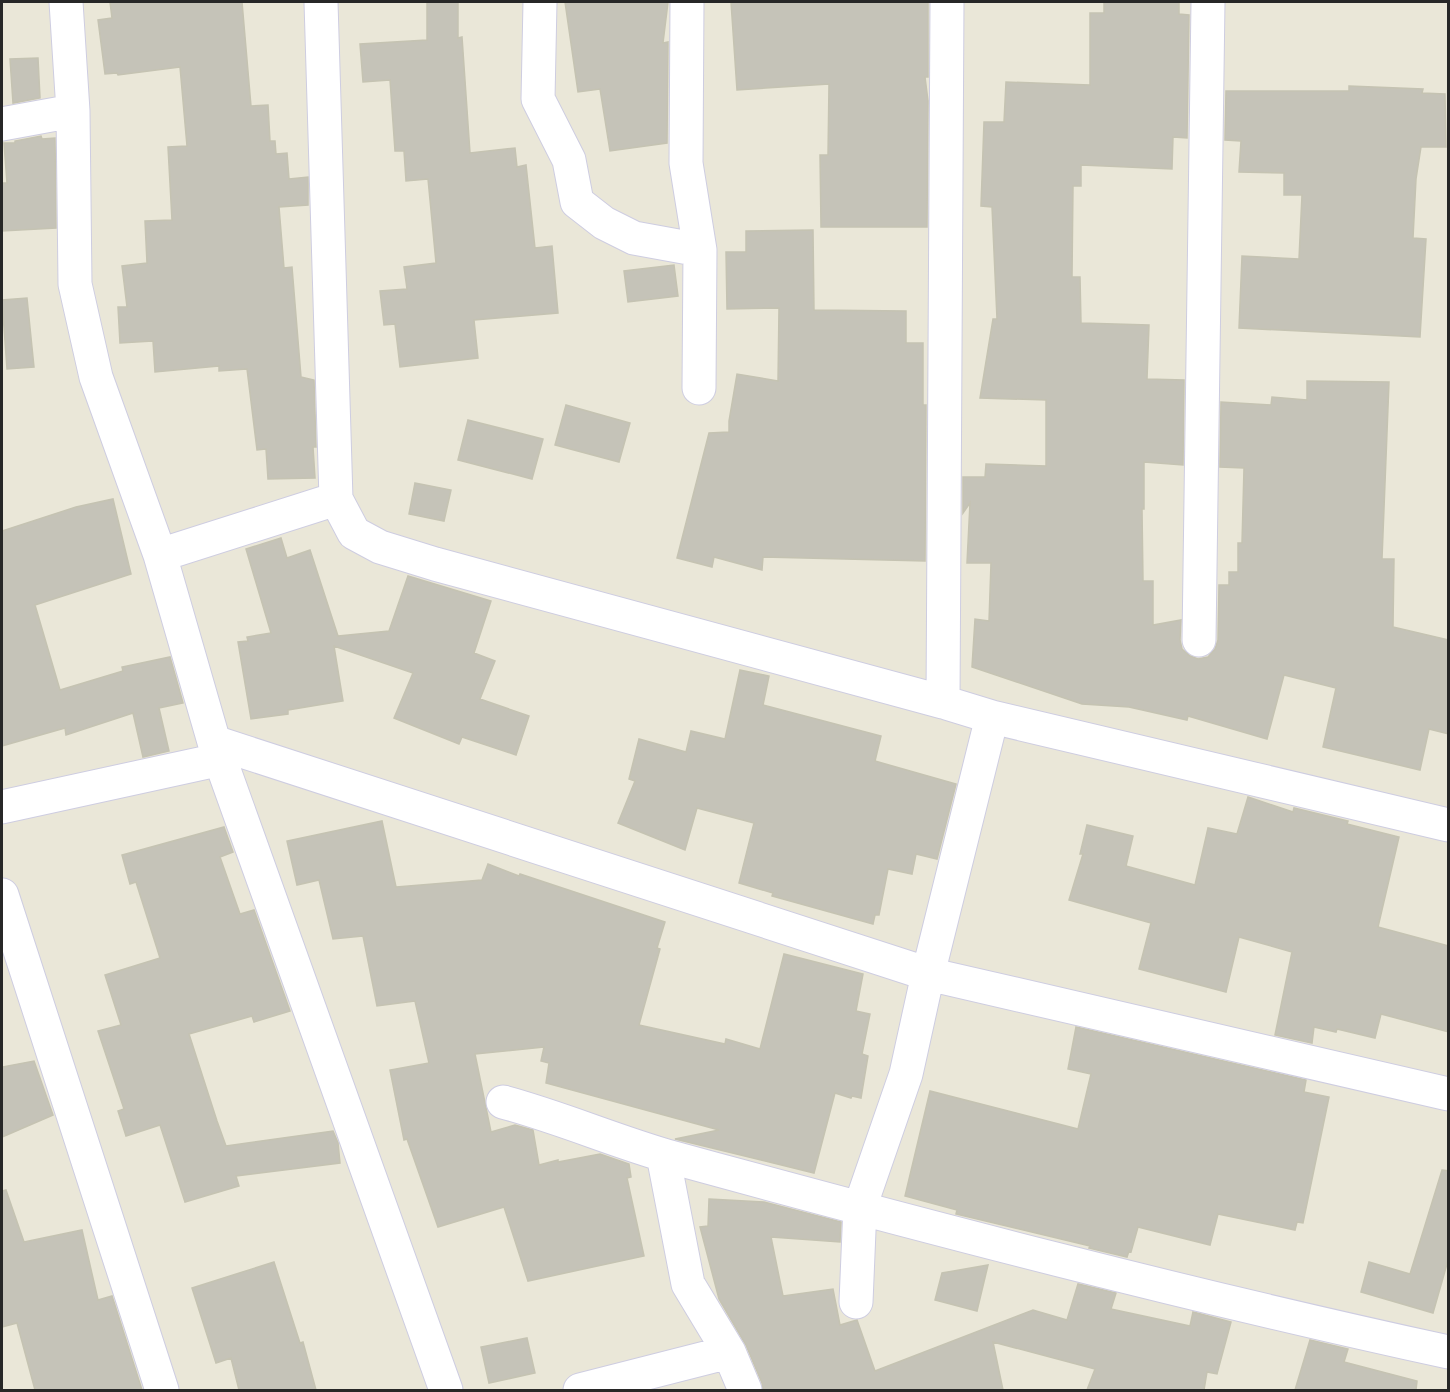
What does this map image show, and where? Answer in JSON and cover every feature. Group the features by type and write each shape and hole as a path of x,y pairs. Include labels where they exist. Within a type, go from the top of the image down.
{"street":[{"path":"66,2 73,111 75,284 96,377 160,555 218,750 446,1390"},
{"path":"321,2 336,499 354,533 381,547 435,564 992,717 1449,825"},
{"path":"540,2 538,99 569,160 577,202 604,223 634,238 700,250"},
{"path":"687,2 686,163 700,250 699,388"},
{"path":"943,702 946,2"},
{"path":"1199,640 1208,2"},
{"path":"2,124 73,111"},
{"path":"160,555 336,499"},
{"path":"856,1302 860,1207 906,1074 928,974 992,717"},
{"path":"2,807 218,750 928,974 1449,1094"},
{"path":"2,895 162,1390"},
{"path":"503,1102 535,1110 663,1155 1289,1318 1449,1352"},
{"path":"663,1155 688,1284 729,1352 745,1390"},
{"path":"579,1390 729,1352"}],"building":[{"path":"110,2 242,2 251,106 268,105 270,141 275,141 276,154 287,153 289,179 308,177 308,205 279,207 284,268 292,267 301,377 314,380 315,478 268,479 266,449 257,450 247,369 219,371 219,366 155,372 153,341 120,343 118,307 127,307 122,266 147,263 145,221 172,220 168,147 187,146 180,67 118,75 117,73 105,74 98,20 112,18"},
{"path":"427,2 458,2 458,38 462,37 470,153 515,148 517,167 526,165 535,248 552,246 558,313 474,320 478,358 400,367 395,324 384,325 380,291 407,289 404,267 436,263 428,179 406,181 404,151 395,151 390,80 363,82 360,44 427,40"},
{"path":"565,2 668,2 663,43 668,42 667,143 610,151 600,89 578,92"},
{"path":"731,2 928,2 928,77 925,77 928,101 927,227 821,227 820,155 828,155 829,84 737,90"},
{"path":"1104,2 1179,2 1179,14 1189,15 1187,138 1173,137 1172,169 1081,165 1081,186 1073,186 1072,277 1080,277 1081,323 1149,325 1147,379 1184,380 1183,465 1144,462 1143,581 1153,581 1153,625 1181,620 1182,649 1198,659 1208,657 1215,649 1218,640 1219,585 1229,585 1229,572 1238,572 1238,543 1242,543 1244,468 1220,467 1221,402 1271,405 1272,397 1307,400 1307,381 1389,382 1382,559 1394,559 1393,627 1449,640 1449,734 1429,729 1420,770 1323,747 1336,688 1284,675 1267,739 1188,716 1187,720 1129,707 1082,704 972,667 975,619 989,621 991,563 967,563 970,503 963,513 963,477 985,477 986,464 1046,466 1046,400 980,398 993,319 997,319 992,207 981,206 984,122 1004,122 1006,82 1090,85 1090,13 1104,13"},
{"path":"38,58 40,98 13,103 10,59"},
{"path":"1349,86 1423,89 1422,93 1445,94 1446,147 1421,147 1416,179 1413,238 1426,239 1420,337 1239,328 1242,256 1299,259 1302,195 1284,195 1284,173 1239,172 1241,141 1225,140 1226,91 1349,91"},
{"path":"41,136 42,139 55,138 56,228 2,231 2,183 7,183 4,143 15,143 15,141"},
{"path":"813,230 814,310 906,311 906,343 923,343 923,405 926,405 925,561 763,557 762,570 714,557 712,567 677,558 709,433 729,432 737,374 778,381 779,308 727,309 726,252 746,252 746,231"},
{"path":"674,265 678,296 628,302 624,271"},
{"path":"27,298 34,367 7,369 2,300"},
{"path":"566,405 630,423 619,462 555,445"},
{"path":"468,420 543,439 532,479 458,460"},
{"path":"415,483 451,490 444,521 409,514"},
{"path":"113,499 131,574 35,605 60,690 123,671 122,667 170,657 183,703 159,708 169,751 143,757 133,713 66,735 65,728 2,746 2,531 76,507"},
{"path":"281,538 287,558 310,550 338,636 389,631 408,576 491,601 474,653 495,661 480,699 529,716 516,755 462,737 459,744 394,718 413,673 334,646 343,701 288,710 288,714 251,719 238,642 248,641 247,637 271,633 246,549"},
{"path":"740,670 769,676 763,705 881,736 875,761 956,784 937,859 916,854 912,874 888,869 879,915 875,915 873,924 772,896 773,893 739,883 754,823 697,808 685,850 618,823 635,781 629,779 639,739 686,752 691,731 725,739"},
{"path":"1248,797 1293,812 1294,808 1348,821 1347,824 1399,837 1378,927 1449,946 1449,1032 1381,1014 1375,1038 1337,1029 1336,1032 1314,1027 1312,1043 1275,1035 1292,952 1239,937 1226,992 1139,969 1151,923 1069,900 1083,854 1080,854 1087,825 1133,836 1126,866 1195,885 1208,828 1237,834"},
{"path":"382,821 396,887 482,880 488,864 665,922 639,1025 725,1044 726,1039 760,1049 784,954 863,974 856,1011 870,1014 862,1054 868,1056 861,1098 852,1096 851,1098 835,1093 814,1173 675,1139 719,1130 546,1083 549,1063 541,1061 544,1047 475,1054 491,1132 515,1125 533,1130 539,1165 600,1154 629,1164 631,1177 627,1178 644,1256 528,1281 504,1207 438,1227 407,1139 404,1140 390,1070 429,1063 415,1001 377,1006 363,936 333,939 319,880 297,885 287,841"},
{"path":"224,827 233,852 220,857 240,914 254,910 290,1011 254,1022 252,1016 189,1034 217,1121 226,1146 333,1131 338,1143 340,1163 236,1176 239,1186 185,1202 160,1125 126,1136 118,1111 124,1109 98,1031 121,1025 105,975 160,958 136,882 130,884 122,855"},
{"path":"1076,1027 1306,1080 1304,1092 1329,1097 1303,1223 1297,1222 1295,1230 1218,1214 1210,1245 1138,1227 1131,1252 1129,1251 1127,1257 956,1214 957,1210 905,1196 930,1091 1078,1129 1091,1074 1068,1069"},
{"path":"34,1061 53,1115 2,1137 2,1067"},
{"path":"1442,1170 1449,1171 1449,1257 1433,1313 1361,1292 1369,1262 1410,1274"},
{"path":"6,1190 24,1242 82,1230 98,1300 112,1296 142,1390 35,1390 17,1323 2,1327 2,1191"},
{"path":"709,1199 764,1202 841,1222 840,1242 771,1237 783,1296 833,1289 840,1325 857,1320 875,1371 1033,1310 1067,1320 1078,1284 1116,1293 1111,1309 1190,1326 1193,1312 1231,1322 1217,1374 1207,1372 1204,1390 1087,1390 1095,1369 993,1342 1003,1390 763,1390 746,1345 719,1299 700,1227 708,1226"},
{"path":"274,1262 300,1343 303,1342 316,1390 239,1390 231,1358 216,1363 192,1288"},
{"path":"988,1265 977,1311 935,1300 942,1273"},
{"path":"527,1338 535,1373 489,1383 481,1347"},
{"path":"1310,1340 1348,1349 1344,1362 1417,1381 1416,1390 1295,1390"}]}
